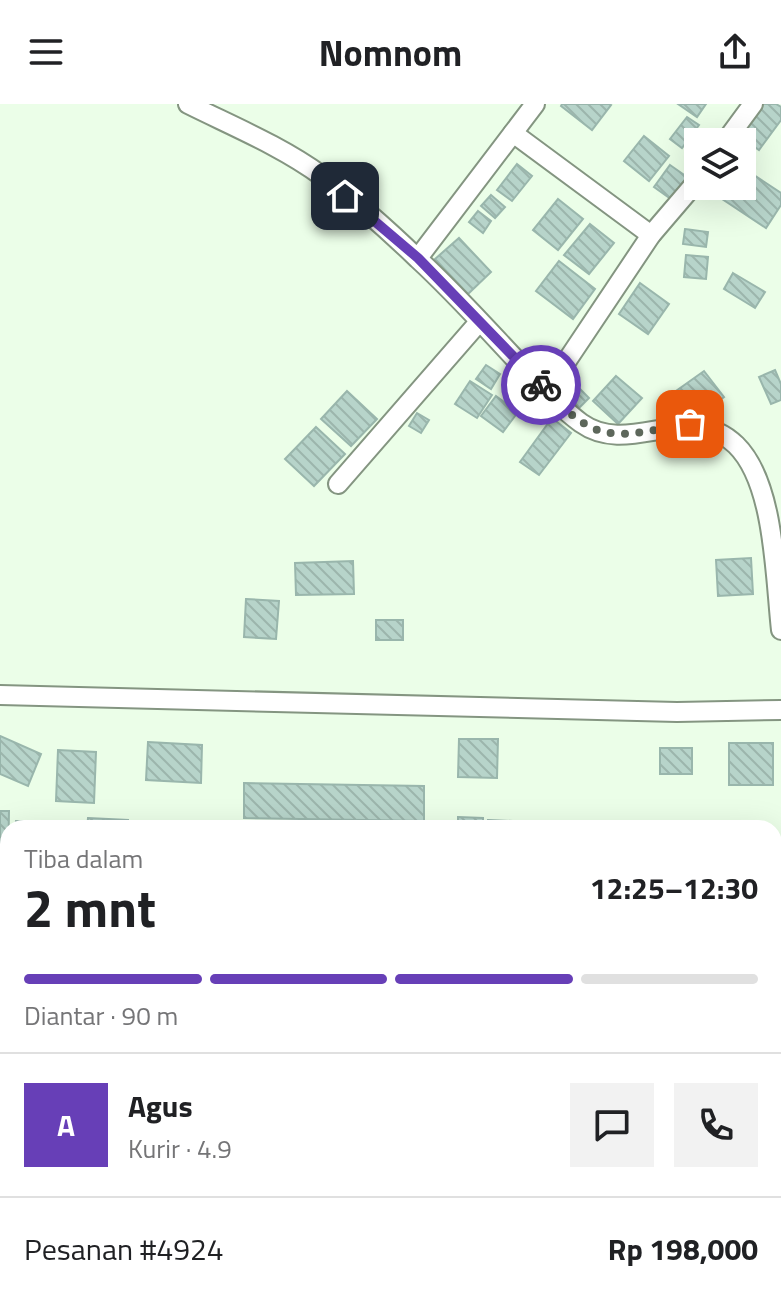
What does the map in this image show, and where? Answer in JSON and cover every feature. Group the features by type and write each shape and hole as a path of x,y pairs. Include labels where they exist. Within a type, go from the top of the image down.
{"street":[{"path":"188,104 321,175 418,258 546,392 585,426 600,432 641,433 690,424 717,431 735,443 749,460 767,507 781,630"},
{"path":"418,258 535,104"},
{"path":"735,128 753,104"},
{"path":"513,133 651,235"},
{"path":"546,392 651,235 684,196"},
{"path":"338,484 479,322"},
{"path":"0,695 677,712 781,710"}],"building":[{"path":"562,104 609,104 611,105 592,130"},
{"path":"678,104 706,104 697,117"},
{"path":"760,104 781,107 781,120 759,150 756,148 756,128 743,128"},
{"path":"687,117 699,125 697,128 684,128 682,148 670,139"},
{"path":"644,136 669,156 649,181 624,161"},
{"path":"517,164 532,176 512,201 497,190"},
{"path":"670,165 684,175 684,181 671,199 654,187"},
{"path":"756,176 781,193 781,205 766,228 724,200 756,200"},
{"path":"491,195 505,207 495,218 481,206"},
{"path":"558,199 583,219 558,250 533,230"},
{"path":"478,211 491,221 483,233 469,222"},
{"path":"590,224 614,243 589,274 564,255"},
{"path":"685,229 708,232 706,247 683,244"},
{"path":"459,238 491,272 468,294 435,259"},
{"path":"686,255 708,257 706,279 684,277"},
{"path":"559,261 595,289 573,319 536,291"},
{"path":"733,273 765,292 755,308 724,289"},
{"path":"640,283 669,304 648,334 619,314"},
{"path":"486,365 500,374 491,389 476,379"},
{"path":"775,370 781,384 781,400 771,404 759,377"},
{"path":"704,371 724,397 696,418 676,391"},
{"path":"616,376 642,398 618,424 593,401"},
{"path":"470,381 492,395 477,418 455,404"},
{"path":"580,389 589,398 575,412 566,403"},
{"path":"347,391 377,419 351,446 321,419"},
{"path":"496,396 518,412 503,432 481,416"},
{"path":"417,413 429,420 421,433 409,426"},
{"path":"552,418 571,433 539,475 520,462"},
{"path":"316,427 345,454 314,486 285,459"},
{"path":"751,558 753,594 718,596 716,560"},
{"path":"353,561 354,594 296,595 295,563"},
{"path":"246,599 279,601 276,639 244,637"},
{"path":"376,620 403,620 403,640 376,640"},
{"path":"0,736 41,754 28,786 0,774"},
{"path":"459,739 498,739 497,778 458,777"},
{"path":"148,742 202,745 201,783 146,780"},
{"path":"729,743 773,743 773,785 729,785"},
{"path":"660,748 692,748 692,774 660,774"},
{"path":"58,750 96,752 94,803 56,801"},
{"path":"244,783 424,786 424,820 244,818"},
{"path":"0,811 9,811 9,820 0,820"},
{"path":"458,817 483,818 483,820 458,820"},
{"path":"88,818 128,820 88,820"}],"way so far":[{"path":"541,385 572,416 600,432 641,433 690,424"}],"route":[{"path":"345,196 418,258 541,385"}]}
